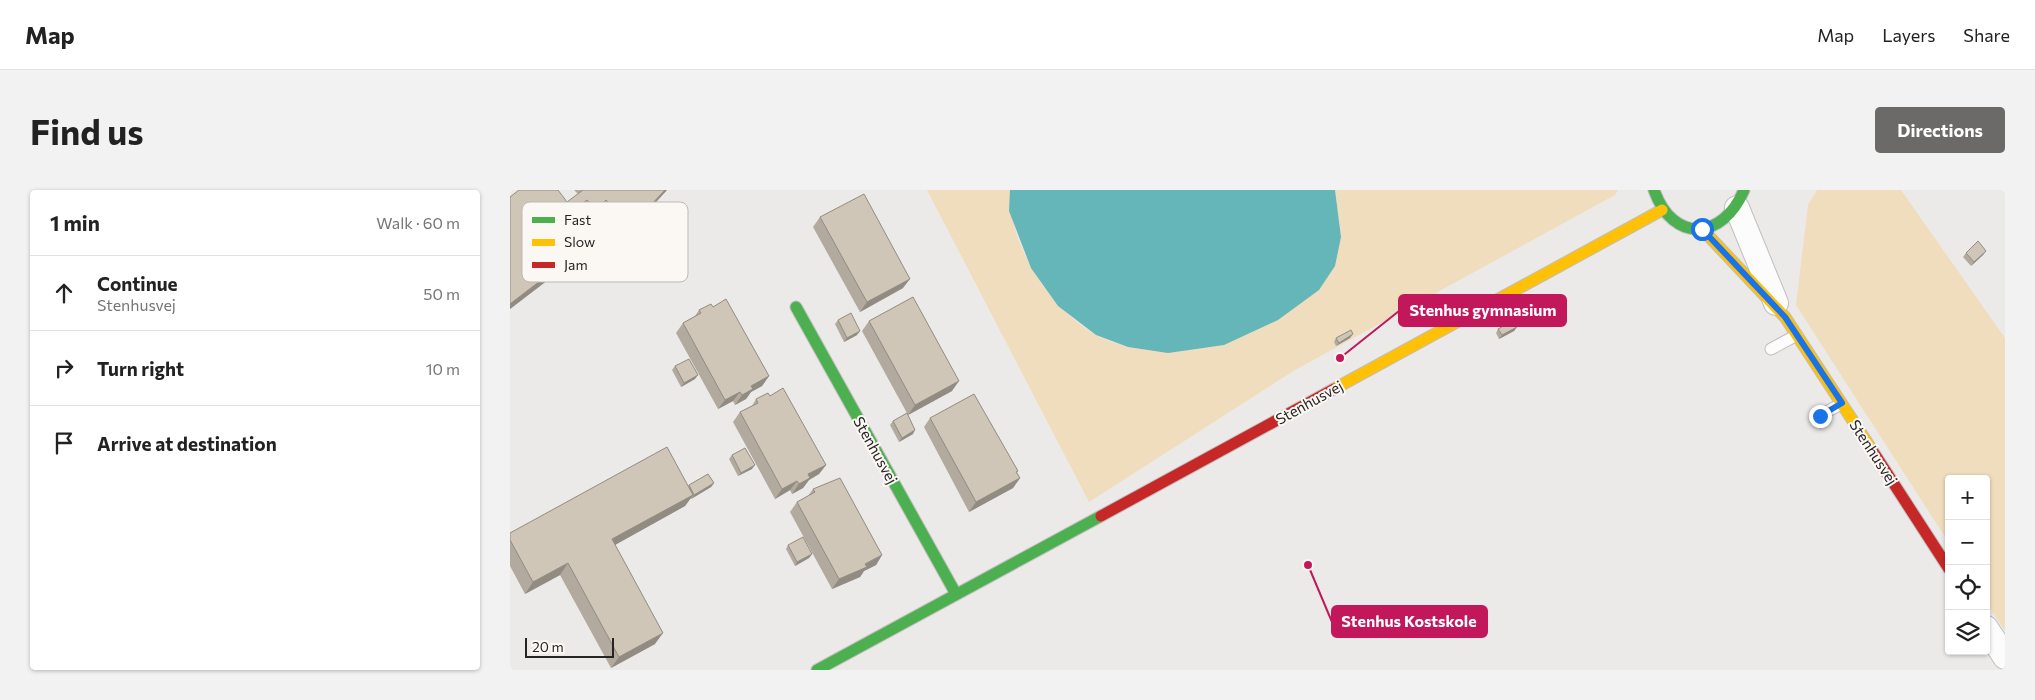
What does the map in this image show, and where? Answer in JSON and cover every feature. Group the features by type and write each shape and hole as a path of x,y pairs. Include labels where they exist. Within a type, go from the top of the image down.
{"street":[{"path":"1654,190 1662,210 1679,225 1702,229 1722,223 1740,199"},
{"name":"Stenhusvej","path":"1740,199 1780,312"},
{"name":"Stenhusvej","path":"817,670 1662,210"},
{"name":"Stenhusvej","path":"1702,229 1780,312 1797,335 1946,565"},
{"name":"Stenhusvej","path":"796,307 956,594"},
{"path":"1990,634 2005,657"}],"lane":[{"path":"1771,349 1797,335"},
{"path":"1817,417 1842,403"}],"shaded area":[{"path":"927,190 1010,190 1011,211 1016,232 1035,273 1048,291 1062,309 1096,335 1128,347 1341,237 1335,190 1618,190 1615,195 1295,370 1089,502"},
{"path":"1817,190 1901,190 2005,338 2005,631 1990,608 1990,475 1945,475 1945,537 1796,305 1808,205"}],"water":[{"path":"1010,190 1335,190 1341,237 1335,266 1319,290 1278,320 1224,345 1168,353 1128,347 1096,335 1058,306 1031,268 1009,211"}],"building":[{"path":"519,190 558,190 567,202 522,202 522,282 539,282 510,304 510,197"},
{"path":"583,190 665,190 654,202 608,202 606,200 604,202 589,202 587,200 584,202 567,202"},
{"path":"864,194 910,279 867,302 820,217"},
{"path":"1978,241 1986,251 1974,262 1966,253"},
{"path":"913,297 959,381 915,405 869,321"},
{"path":"726,299 769,376 751,386 753,389 742,395 740,392 725,400 683,323 701,313 699,310 711,304 713,307"},
{"path":"851,313 860,331 847,338 838,320"},
{"path":"1514,320 1517,327 1502,335 1498,329"},
{"path":"1351,330 1353,334 1339,343 1336,338"},
{"path":"689,359 698,375 684,383 675,366"},
{"path":"783,388 826,465 808,474 810,478 799,484 797,481 782,489 740,412 758,403 756,399 768,393 770,396"},
{"path":"974,394 1018,471 1016,472 1020,478 976,502 930,418"},
{"path":"907,413 915,430 902,438 893,421"},
{"path":"667,447 693,495 612,539 663,633 619,657 568,563 533,582 510,540 510,533"},
{"path":"745,448 755,465 741,473 732,455"},
{"path":"708,474 714,483 694,495 689,485"},
{"path":"840,478 882,555 865,564 867,567 839,579 797,502 815,492 813,489"},
{"path":"803,537 812,554 797,562 788,545"}],"traffic: fast":[{"path":"1654,190 1662,208 1673,220 1685,227 1698,229 1711,226 1724,219 1735,207 1744,190"},
{"path":"796,307 956,594"},
{"path":"817,670 1101,516"}],"traffic: slow":[{"path":"1334,389 1662,210"},
{"path":"1702,229 1785,317 1872,450"}],"traffic: jam":[{"path":"1101,516 1334,389"},
{"path":"1872,450 1946,565"}],"place":[{"name":"Stenhus gymnasium","path":"1340,358"},
{"name":"Stenhus Kostskole","path":"1308,565"}],"route":[{"path":"1702,229 1785,317 1842,403 1820,416"}]}
